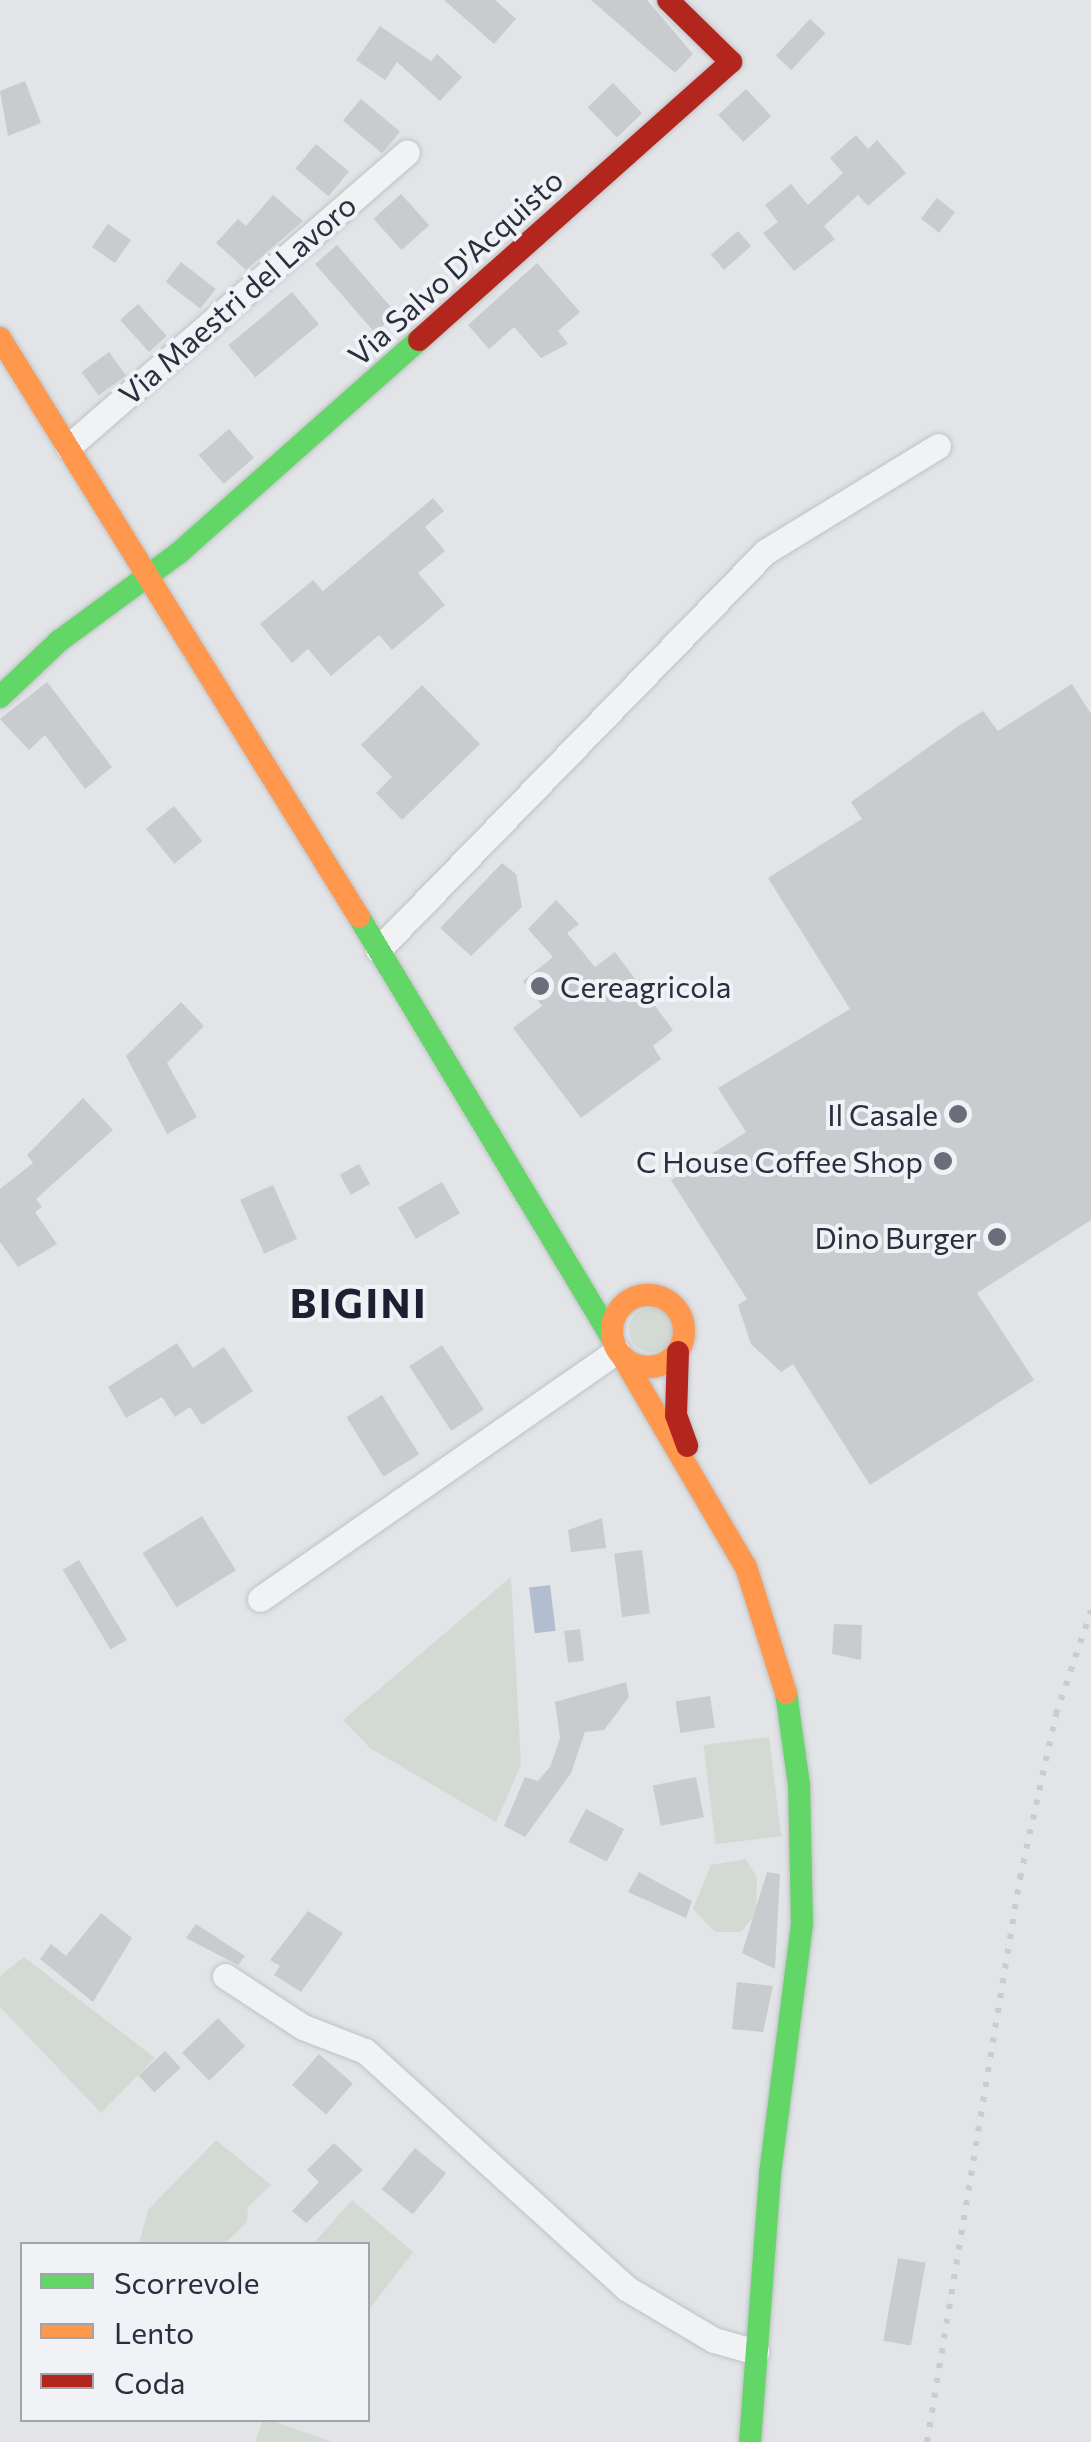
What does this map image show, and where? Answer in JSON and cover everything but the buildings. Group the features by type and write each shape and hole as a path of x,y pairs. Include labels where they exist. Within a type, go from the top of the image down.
{"main road":[{"name":"Via Salvo D'Acquisto","path":"149,569 180,552 731,62 668,0"},
{"path":"0,338 149,569 562,1247 617,1349 696,1470 734,1538 772,1638 804,1838 750,2442"},
{"path":"0,697 149,569"},
{"path":"562,1247 633,1298 658,1297 677,1309 684,1333 678,1352 676,1415 696,1470"},
{"path":"617,1349 616,1315 633,1298"},
{"path":"617,1349 651,1367 678,1352"}],"street":[{"name":"Via Maestri del Lavoro","path":"68,446 407,152"},
{"path":"378,950 765,552 938,446"},
{"path":"260,1599 617,1349"},
{"path":"225,1976 304,2028 365,2051 626,2288 714,2340 756,2352"}],"shaded area":[{"path":"651,1308 667,1314 673,1330 667,1346 651,1352 635,1346 629,1330 635,1314"},
{"path":"511,1577 521,1765 496,1822 370,1748 343,1720"},
{"path":"769,1737 781,1836 716,1844 703,1745"},
{"path":"746,1859 757,1878 756,1914 741,1932 715,1932 693,1909 711,1865"},
{"path":"24,1957 155,2058 101,2113 0,2007 0,1976"},
{"path":"216,2140 271,2185 248,2207 247,2222 226,2242 140,2242 148,2210"},
{"path":"352,2200 413,2252 370,2308 370,2242 315,2242"},
{"path":"262,2422 276,2422 332,2442 255,2442"}],"water":[{"path":"550,1585 556,1631 535,1633 529,1588"}],"railway":[{"path":"927,2442 1020,1878 1056,1714 1091,1611"}],"traffic: fast":[{"path":"0,697 59,641 180,552 419,340"},
{"path":"359,917 613,1340"},
{"path":"750,2442 770,2174 802,1924 799,1785 786,1693"}],"traffic: slow":[{"path":"0,338 359,917"},
{"path":"648,1295 673,1306 684,1331 673,1356 648,1367 623,1356 612,1331 623,1306 648,1295"},
{"path":"622,1356 746,1567 786,1693"}],"traffic: jam":[{"path":"419,340 731,62 668,0"},
{"path":"678,1352 676,1415 687,1446"}],"place":[{"name":"Cereagricola","path":"540,986"},
{"name":"Il Casale","path":"958,1114"},
{"name":"C House Coffee Shop","path":"943,1161"},
{"name":"Dino Burger","path":"997,1237"}],"district":[{"name":"BIGINI","path":"359,1302"}]}
